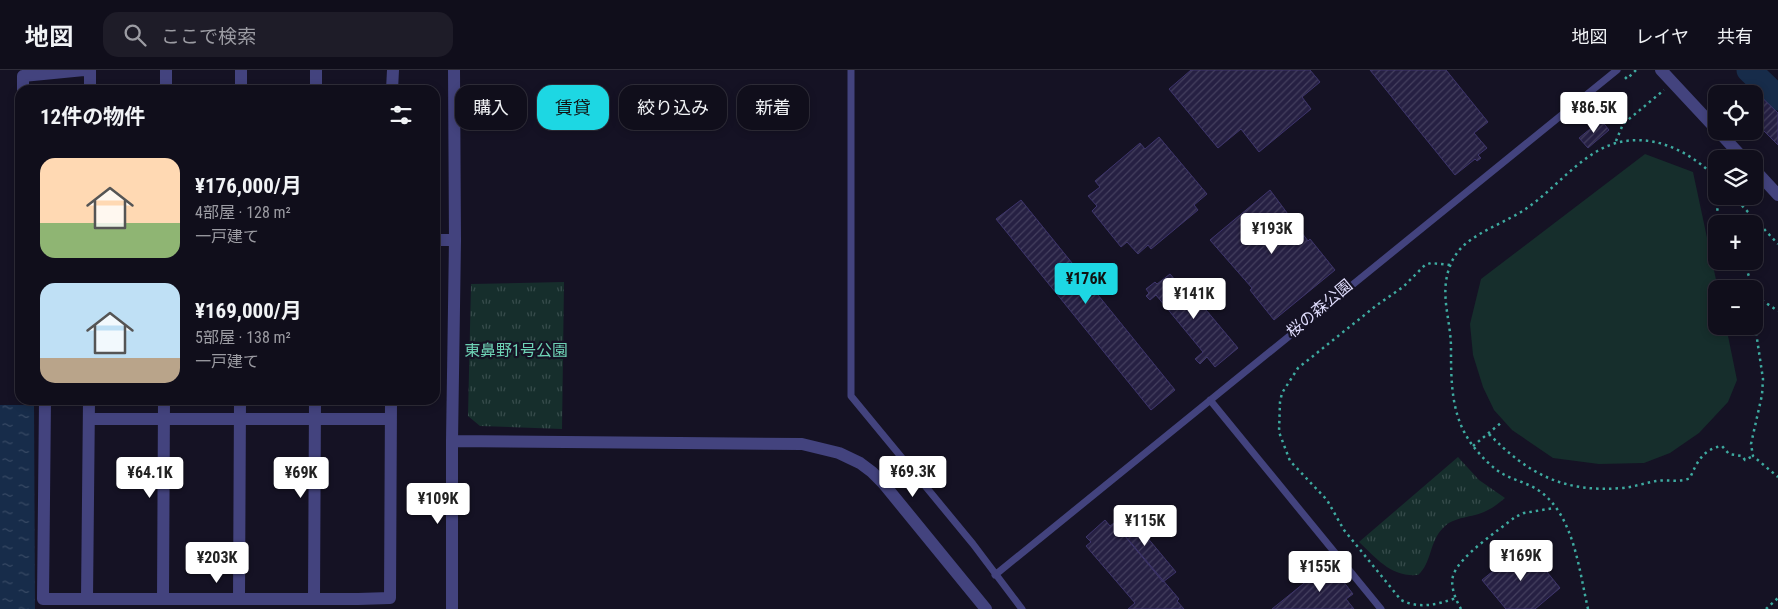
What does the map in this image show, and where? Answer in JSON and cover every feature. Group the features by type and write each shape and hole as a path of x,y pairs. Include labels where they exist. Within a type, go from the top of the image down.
{"street":[{"path":"23,85 23,76 84,70"},
{"path":"90,70 90,85"},
{"path":"166,70 166,85"},
{"path":"241,70 241,85"},
{"path":"316,70 316,85"},
{"path":"392,70 392,85"},
{"path":"452,609 455,240 454,70"},
{"path":"1661,70 1708,120"},
{"path":"1726,140 1736,150"},
{"path":"1763,179 1778,195"},
{"path":"440,240 455,240"},
{"path":"45,405 43,599 314,598 358,604 390,598 391,405"},
{"path":"87,599 89,405"},
{"path":"163,598 164,405"},
{"path":"239,598 240,405"},
{"path":"314,598 315,405"},
{"path":"89,419 391,419"},
{"path":"452,441 802,444 829,449 860,463 883,483 986,609"}],"lane":[{"path":"851,70 851,396 974,544 995,575 1022,609"},
{"path":"995,575 1619,72"},
{"path":"1210,400 1381,609"}],"path":[{"path":"1619,72 1627,79 1636,70"},
{"path":"1616,141 1623,124 1672,82"},
{"path":"1588,609 1571,534 1554,508 1538,490 1502,473 1473,446 1463,430 1455,409 1452,392 1451,344 1444,287 1450,265 1462,247 1528,208 1590,155 1616,141 1633,139 1656,141 1695,160 1708,171"},
{"path":"1741,205 1778,244"},
{"path":"1450,265 1431,263 1425,265 1404,287 1377,305 1298,368 1282,392 1278,424 1281,440 1290,461 1327,500 1344,530 1401,600 1408,605 1422,607 1456,598"},
{"path":"1763,301 1778,311"},
{"path":"1756,335 1763,379 1762,395 1751,435 1753,456 1778,477"},
{"path":"1473,446 1502,422"},
{"path":"1489,434 1514,458 1537,472 1573,486 1589,488 1621,488 1660,480 1684,481 1690,478 1696,463 1714,448 1722,446 1729,454 1742,456 1745,460 1753,456"},
{"path":"1461,609 1456,598 1453,576 1461,562 1515,517 1524,513 1554,508"},
{"path":"1766,609 1778,598"}],"green space":[{"path":"1645,154 1693,172 1708,242 1708,270 1714,270 1716,280 1708,280 1708,335 1728,335 1737,380 1728,402 1699,433 1670,453 1644,463 1599,464 1553,458 1512,430 1494,410 1483,387 1473,355 1470,324 1481,279"},
{"name":"東鼻野1号公園","path":"564,282 562,429 480,426 468,416 471,284"},
{"path":"1458,457 1479,480 1505,498 1489,510 1447,524 1438,534 1426,565 1418,575 1400,573 1385,566 1359,542"}],"water":[{"path":"0,405 34,405 35,609 0,609"}],"building":[{"path":"1191,70 1310,70 1320,82 1302,97 1311,109 1259,152 1241,129 1218,148 1169,89"},
{"path":"1370,70 1446,70 1488,122 1474,133 1487,148 1478,155 1481,158 1477,161 1475,159 1455,175"},
{"path":"1763,99 1778,113 1778,145 1763,130"},
{"path":"1601,120 1609,130 1588,148 1579,138"},
{"path":"1159,137 1207,194 1194,205 1198,210 1151,249 1148,245 1138,254 1127,242 1121,247 1092,211 1097,206 1088,196 1100,187 1095,181 1140,143 1145,149"},
{"path":"1270,190 1308,241 1310,239 1335,270 1274,320 1250,290 1252,288 1210,240"},
{"path":"1021,200 1175,390 1151,410 996,219"},
{"path":"1170,274 1176,281 1180,279 1238,348 1215,367 1207,357 1200,364 1195,359 1203,352 1156,295 1150,300 1146,296 1149,293 1146,289 1155,282 1157,284"},
{"path":"1126,512 1176,572 1163,582 1114,523"},
{"path":"1105,520 1110,526 1114,523 1179,599 1177,601 1184,609 1128,609 1135,603 1086,546 1091,542 1086,537"},
{"path":"1525,545 1560,588 1535,609 1506,609 1482,580"},
{"path":"1329,563 1353,594 1346,599 1354,609 1272,609"}],"waterway":[{"path":"1749,70 1778,98"}]}
